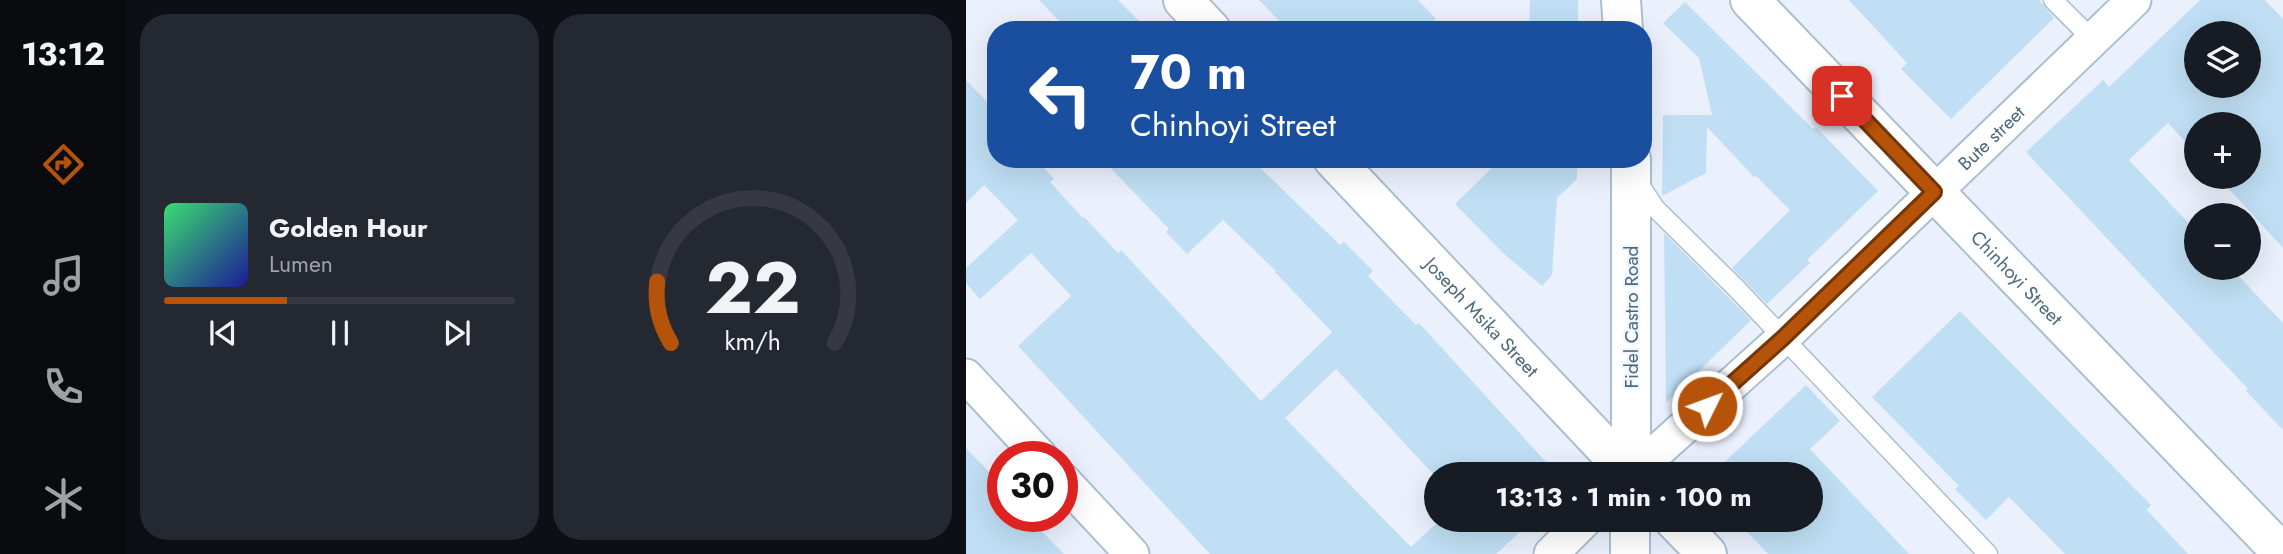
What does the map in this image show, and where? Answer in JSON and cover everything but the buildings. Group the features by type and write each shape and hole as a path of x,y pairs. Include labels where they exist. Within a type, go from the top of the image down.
{"street":[{"path":"1183,0 1203,21"},
{"path":"1621,0 1622,21"},
{"name":"Chinhoyi Street","path":"1750,0 2283,554"},
{"name":"Bute street","path":"1644,462 1783,338 2134,0"},
{"name":"Joseph Msika Street","path":"1342,168 1620,462"},
{"name":"Fidel Castro Road","path":"1631,462 1632,168"},
{"path":"966,376 1026,441"},
{"path":"1078,496 1132,554"},
{"path":"1551,554 1573,532"},
{"path":"1630,532 1630,554"},
{"path":"1686,532 1707,554"}],"lane":[{"path":"2053,0 2092,39"},
{"path":"1634,168 1655,208 1783,338 1987,554"}],"route":[{"path":"1707,406 1783,338 1934,192 1842,96"}]}
